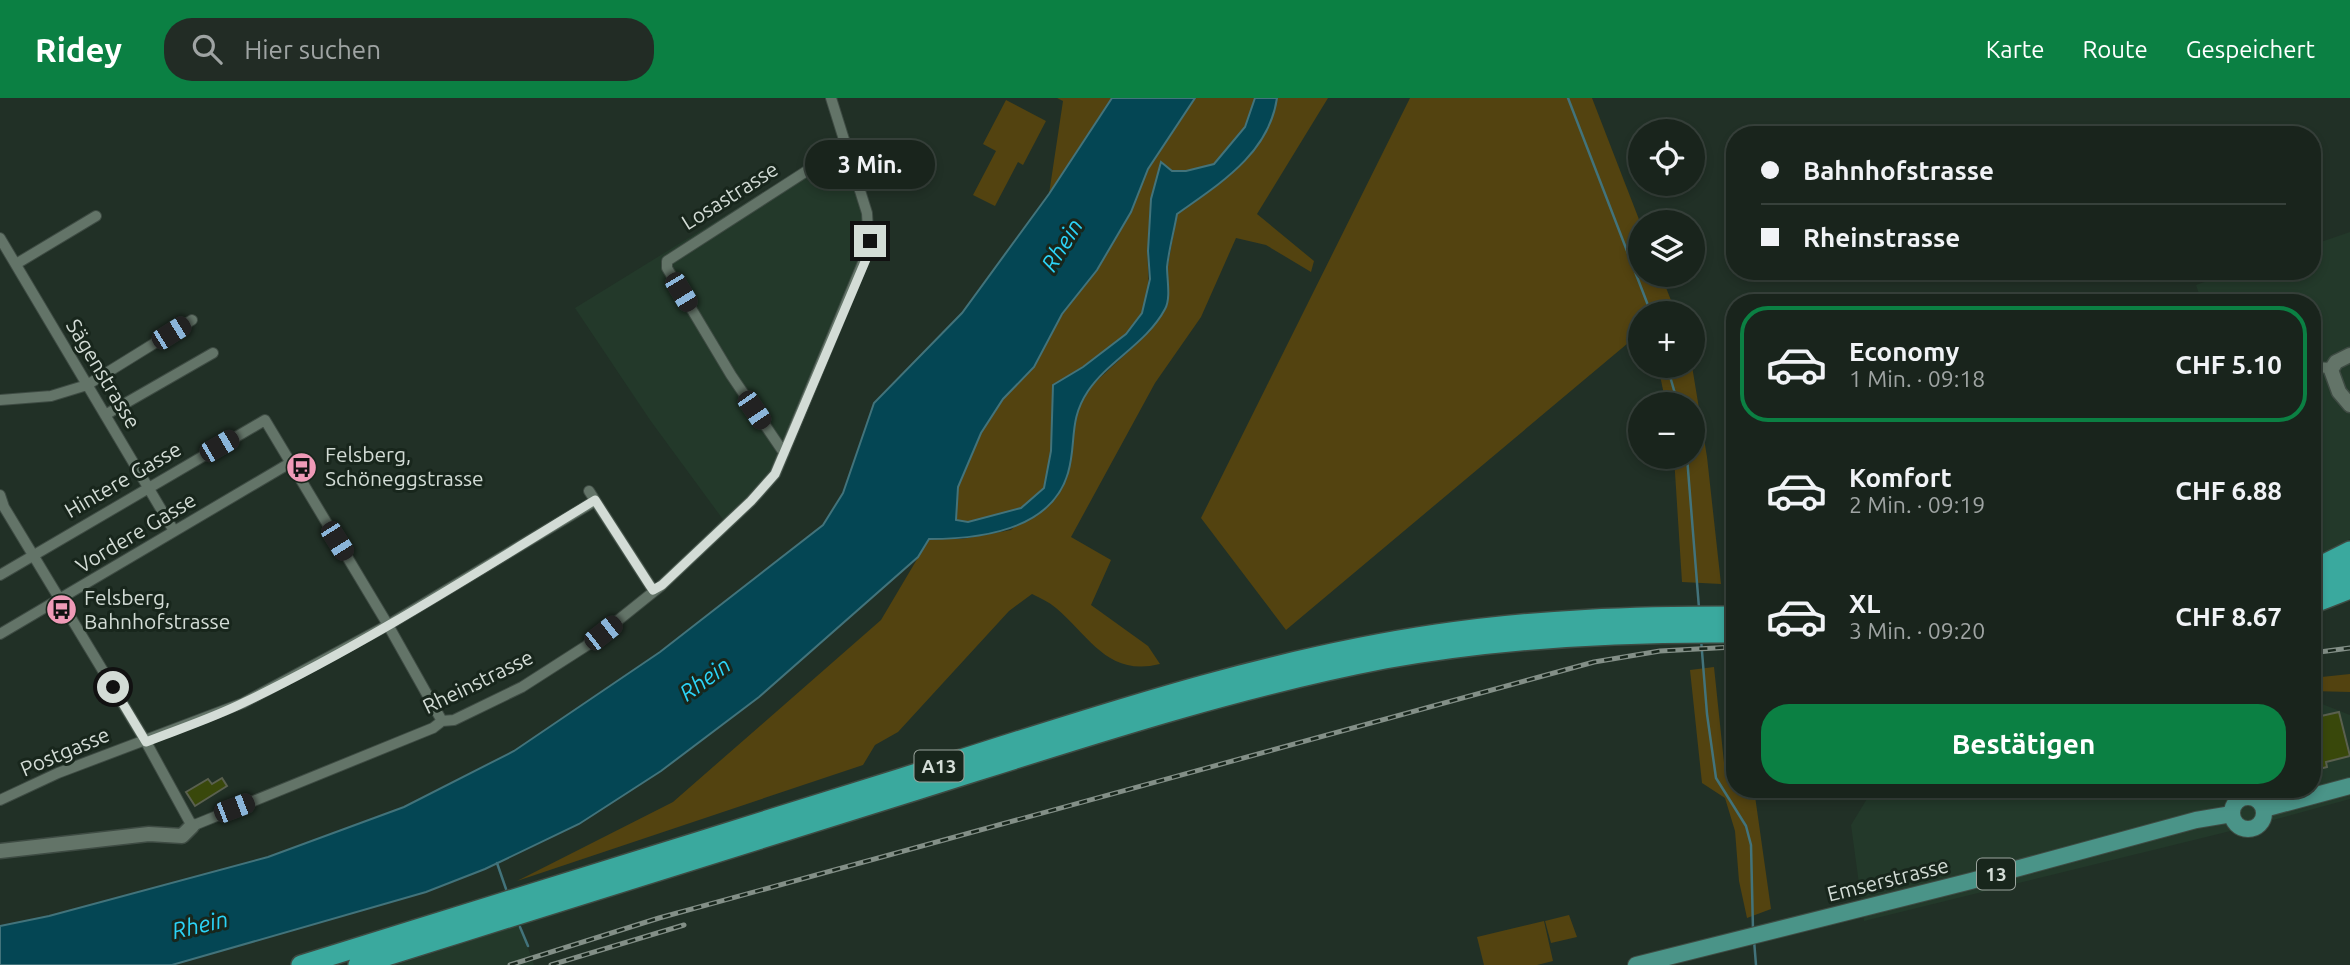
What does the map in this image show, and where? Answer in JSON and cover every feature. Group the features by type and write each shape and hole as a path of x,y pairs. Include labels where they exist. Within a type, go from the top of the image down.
{"highway":[{"path":"2321,566 2350,551"},
{"path":"2321,583 2350,571"},
{"path":"2321,600 2350,589"},
{"path":"2321,610 2350,599"},
{"name":"A13","path":"301,965 1197,687 1383,643 1484,627 1700,624 1726,618"},
{"name":"A13","path":"1700,624 1726,631"},
{"name":"A13","path":"358,965 1116,728 1233,694 1388,659 1594,626"}],"main road":[{"name":"Emserstrasse","path":"2321,794 2350,786"},
{"name":"Emserstrasse","path":"2243,798 2234,806 2232,814 2240,828 2251,829 2260,824 2264,809"},
{"name":"Emserstrasse","path":"2254,798 2264,809"},
{"name":"Emserstrasse","path":"2264,809 2305,798"},
{"name":"Emserstrasse","path":"1636,965 1970,881 2157,830 2232,814"}],"street":[{"name":"Rheinstrasse","path":"0,851 149,834 182,836 192,826 433,728 442,721 454,720 549,670 586,646 648,598 653,590 662,585 751,501 775,474 869,248 869,223 831,98"},
{"name":"Losastrasse","path":"783,453 731,375 666,264 669,258 847,145"},
{"path":"16,264 96,216"},
{"name":"Sägenstrasse","path":"0,238 174,531"},
{"path":"0,400 51,396 87,385 192,320"},
{"path":"105,415 213,353"},
{"path":"2321,367 2350,355"},
{"path":"2321,371 2350,405"},
{"name":"Hintere Gasse","path":"0,575 265,420 290,463"},
{"path":"290,463 388,625 442,721"},
{"name":"Vordere Gasse","path":"0,634 62,600 290,463"},
{"path":"0,495 4,507 35,554 146,742 192,826"},
{"name":"Postgasse","path":"0,800 58,773 146,742 243,703 388,625 592,496 653,590"}],"shaded area":[{"path":"1057,98 1112,98 1049,194 1063,101"},
{"path":"1195,98 1255,98 1245,127 1214,164 1185,171 1172,171 1161,162 1148,247 1147,300 1140,316 1123,337 1089,363 1053,385 1051,451 1044,488 1021,508 968,522 955,520 958,487 981,433 1003,399 1034,367 1062,314 1097,270 1131,212 1148,169"},
{"path":"1277,98 1328,98 1257,214 1314,261 1311,272 1266,245 1236,238 1201,317 1155,383 1071,537 1111,560 1091,605 1148,646 1160,664 1142,667 1113,660 1090,642 1056,608 1032,594 1009,611 898,732 875,745 863,765 517,881 673,802 881,620 929,539 962,539 1011,530 1068,474 1075,414 1089,388 1142,339 1167,307 1168,265 1177,214 1225,179 1253,152 1272,118"},
{"path":"1410,98 1592,98 1635,210 1628,210 1628,287 1666,287 1671,301 1628,301 1628,343 1286,630 1201,518"},
{"path":"1006,100 1046,121 1023,165 1018,162 995,206 973,195 996,151 983,144"},
{"path":"849,139 874,224 873,249 774,483 730,529 650,420 575,308"},
{"path":"2350,232 2350,539 2321,555 2321,294 2199,294 2196,285 2210,280 2321,280 2321,242"},
{"path":"1661,378 1694,378 1696,392 1663,392"},
{"path":"1705,445 1721,584 1682,582 1675,469 1705,469"},
{"path":"1714,667 1726,773 1726,798 1755,798 1771,909 1747,918 1739,881 1735,831 1725,798 1702,783 1690,670"},
{"path":"2350,674 2350,692 2321,691 2321,677"},
{"path":"2321,704 2350,715 2350,799 1864,921 1851,825 1868,798 2321,798"},
{"path":"1569,915 1577,937 1551,943 1545,921"},
{"path":"1544,921 1553,961 1537,965 1484,965 1477,937"},
{"path":"520,925 534,965 396,965"}],"water":[{"name":"Rhein","path":"1112,98 1195,98 1148,169 1131,212 1097,270 1062,314 1034,367 1003,399 981,433 958,487 956,520 968,522 1021,508 1044,488 1051,451 1053,385 1083,367 1126,334 1142,313 1150,279 1148,251 1151,199 1161,162 1172,171 1186,171 1214,164 1245,127 1255,98 1277,98 1264,136 1253,151 1225,179 1177,214 1167,267 1167,305 1148,332 1106,370 1088,391 1075,422 1068,473 1059,492 1046,508 1011,528 969,537 929,539 918,557 759,697 661,771 579,824 485,869 426,892 172,965 0,965 0,926 49,916 268,857 404,807 514,751 660,652 823,525 843,493 874,403 962,313 1049,194"}],"building":[{"path":"2339,712 2350,756 2326,762 2327,767 2321,769 2321,716"},
{"path":"222,778 227,786 195,806 186,792 208,779 212,784"}],"waterway":[{"path":"1568,98 1646,301"},
{"path":"1670,378 1675,392"},
{"path":"1688,469 1699,608"},
{"path":"1701,639 1716,778 1726,794"},
{"path":"1728,798 1746,826 1751,845 1753,930"},
{"path":"497,863 506,889"},
{"path":"520,927 528,946"},
{"path":"1754,940 1756,965"}],"railway":[{"path":"510,965 659,918 1594,662 1660,651 1726,647"},
{"path":"2321,652 2350,648"},
{"path":"551,965 684,925"}],"place":[{"name":"Felsberg, Schöneggstrasse","path":"302,467"},
{"name":"Felsberg, Bahnhofstrasse","path":"61,610"}],"route":[{"path":"113,687 146,742 243,703 388,625 595,500 653,590 662,585 751,501 775,474 867,257 870,241"}]}
